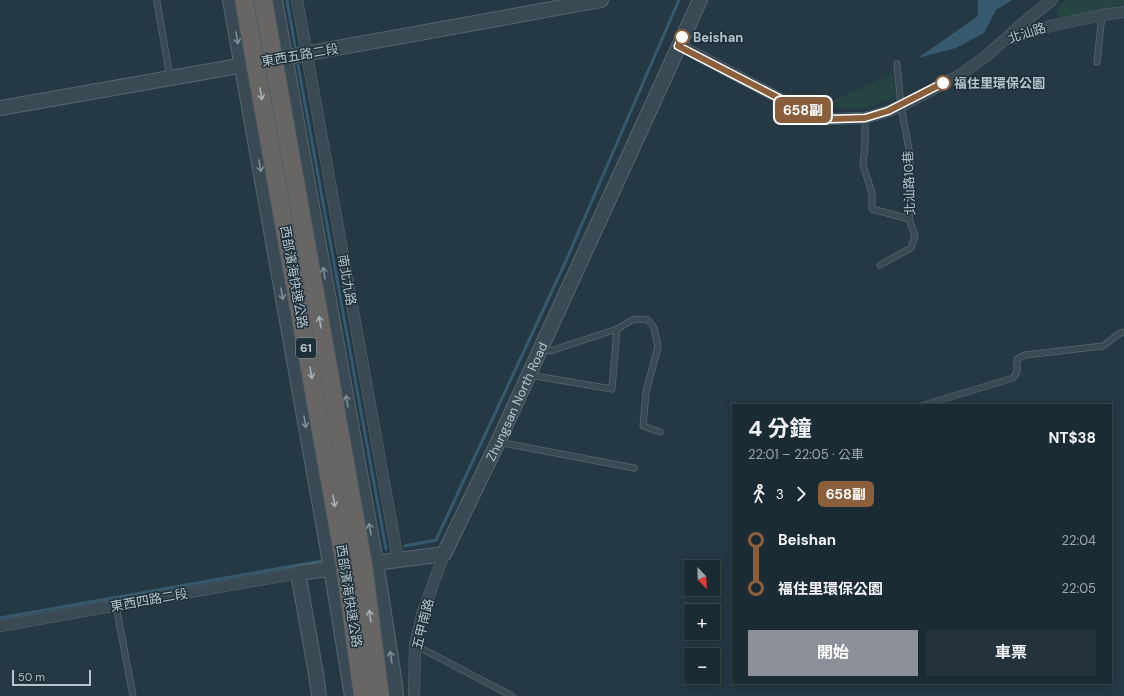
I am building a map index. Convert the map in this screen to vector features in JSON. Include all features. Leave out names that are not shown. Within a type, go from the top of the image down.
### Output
[{"type":"highway","name":"西部濱海快速公路","points":[[244,0],[345,565],[363,696]]},
{"type":"highway","name":"西部濱海快速公路","points":[[263,0],[363,564],[380,696]]},
{"type":"street","points":[[230,0],[331,568],[352,696]]},
{"type":"street","points":[[275,0],[376,562],[396,696]]},
{"type":"street","name":"南北九路","points":[[297,0],[398,560]]},
{"type":"street","name":"東西五路二段","points":[[0,108],[601,0]]},
{"type":"street","name":"Zhungsan North Road","points":[[444,554],[529,375],[700,0]]},
{"type":"street","points":[[1003,41],[1052,0]]},
{"type":"street","name":"北汕路","points":[[678,46],[796,107],[831,119],[865,118],[901,106],[960,75],[985,57],[1003,41],[1050,26],[1124,12]]},
{"type":"street","points":[[319,696],[298,573],[444,554]]},
{"type":"street","name":"五甲南路","points":[[414,696],[415,645],[422,615],[444,554]]},
{"type":"street","name":"東西四路二段","points":[[0,626],[298,573]]},
{"type":"lane","points":[[158,2],[170,78]]},
{"type":"lane","points":[[1097,62],[1102,15]]},
{"type":"lane","name":"北汕路10巷","points":[[880,265],[911,248],[915,236],[909,219],[911,187],[910,155],[901,106],[897,64]]},
{"type":"lane","points":[[865,118],[863,165],[872,193],[872,209],[909,219]]},
{"type":"lane","points":[[541,347],[550,351],[617,329],[634,319],[648,320],[654,328],[658,346],[646,392],[643,426],[660,432]]},
{"type":"lane","points":[[529,375],[612,389],[617,329]]},
{"type":"lane","points":[[927,404],[1013,378],[1017,372],[1017,359],[1025,355],[1103,346],[1120,333],[1124,332]]},
{"type":"lane","points":[[498,442],[634,468]]},
{"type":"lane","points":[[116,606],[133,696]]},
{"type":"lane","points":[[415,645],[512,696]]},
{"type":"green space","points":[[1069,0],[1124,0],[1124,5],[1065,18],[1056,12],[1060,4]]},
{"type":"green space","points":[[893,74],[897,95],[888,100],[861,108],[843,108],[823,105]]},
{"type":"water","points":[[978,0],[1012,0],[996,10],[984,33],[956,48],[918,58],[978,16]]},
{"type":"waterway","points":[[287,0],[295,46]]},
{"type":"waterway","points":[[405,546],[436,540],[565,263],[679,0]]},
{"type":"waterway","points":[[298,65],[386,549]]},
{"type":"waterway","points":[[0,618],[321,561]]},
{"type":"bus line","name":"658副","points":[[682,37],[678,46],[796,107],[831,119],[865,118],[888,111],[901,106],[943,83]]},
{"type":"place","name":"Beishan","points":[[682,37]]},
{"type":"place","name":"福住里環保公園","points":[[943,83]]}]
